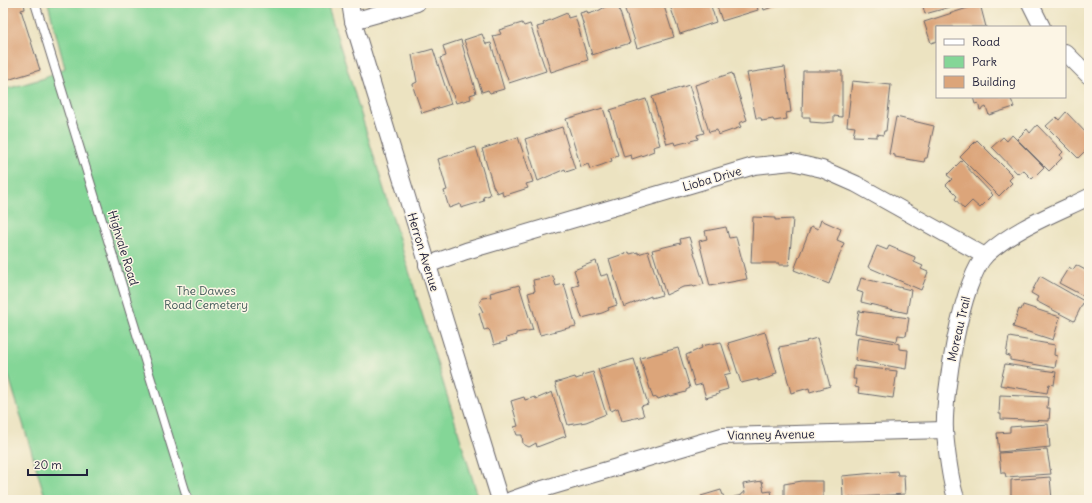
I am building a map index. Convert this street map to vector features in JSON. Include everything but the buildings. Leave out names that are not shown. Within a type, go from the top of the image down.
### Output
[{"type":"street","name":"Herron Avenue","points":[[350,3],[353,21],[500,500]]},
{"type":"street","points":[[353,21],[417,3]]},
{"type":"street","points":[[1030,3],[1042,26]]},
{"type":"street","points":[[1066,53],[1089,76]]},
{"type":"street","name":"Lioba Drive","points":[[427,265],[466,251],[754,166],[792,162],[822,169],[856,184],[985,256]]},
{"type":"street","name":"Moreau Trail","points":[[957,500],[945,430],[950,374],[961,310],[971,282],[985,256],[1018,231],[1089,197]]},
{"type":"street","name":"Vianney Avenue","points":[[511,500],[536,491],[722,436],[945,430]]},
{"type":"lane","name":"Highvale Road","points":[[35,3],[188,500]]},
{"type":"green space","name":"The Dawes Road Cemetery","points":[[48,3],[327,3],[479,500],[46,500],[3,357],[3,90],[45,78],[65,68]]}]
